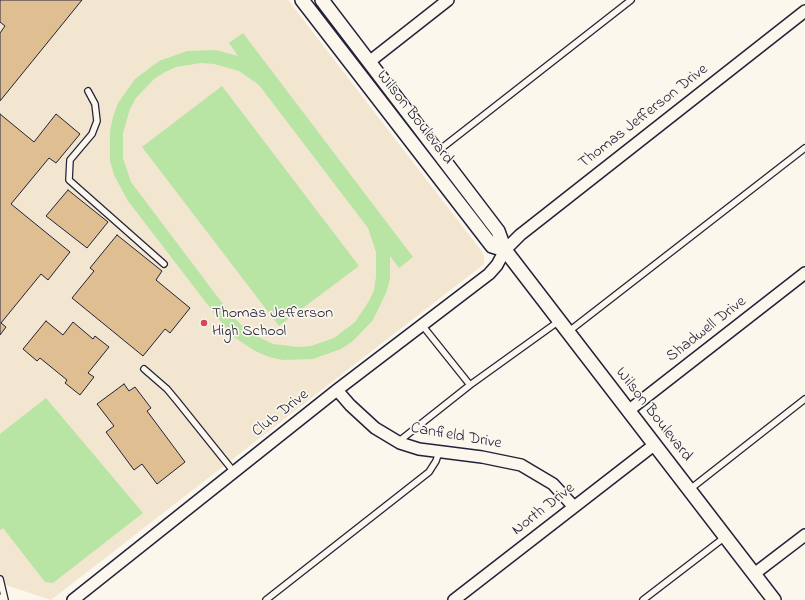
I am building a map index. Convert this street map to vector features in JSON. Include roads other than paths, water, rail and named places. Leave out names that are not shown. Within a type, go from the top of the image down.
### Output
[{"type":"street","name":"Wilson Boulevard","points":[[302,0],[492,246],[504,250]]},
{"type":"street","name":"Wilson Boulevard","points":[[322,0],[498,231],[504,250],[774,600]]},
{"type":"street","points":[[370,62],[448,0]]},
{"type":"street","name":"Thomas Jefferson Drive","points":[[504,250],[520,235],[805,11]]},
{"type":"street","name":"Club Drive","points":[[73,600],[337,390],[489,274],[497,265],[504,250]]},
{"type":"street","name":"Shadwell Drive","points":[[628,411],[805,273]]},
{"type":"street","name":"Canfield Drive","points":[[337,390],[350,405],[375,428],[398,442],[419,449],[482,457],[521,465],[553,484],[574,507]]},
{"type":"street","name":"North Drive","points":[[454,600],[654,445]]},
{"type":"street","points":[[754,574],[805,535]]},
{"type":"lane","points":[[438,151],[631,0]]},
{"type":"lane","points":[[88,90],[94,104],[97,122],[92,134],[70,160],[69,180],[164,264]]},
{"type":"lane","points":[[568,332],[805,148]]},
{"type":"lane","points":[[398,442],[470,386],[559,321]]},
{"type":"lane","points":[[422,325],[470,386]]},
{"type":"lane","points":[[144,369],[177,401],[234,472]]},
{"type":"lane","points":[[689,490],[805,399]]},
{"type":"lane","points":[[266,600],[429,472],[436,461],[439,452]]},
{"type":"lane","points":[[643,600],[725,536]]},
{"type":"lane","points":[[0,579],[5,600]]},
{"type":"place","name":"Thomas Jefferson High School","points":[[204,323]]}]
